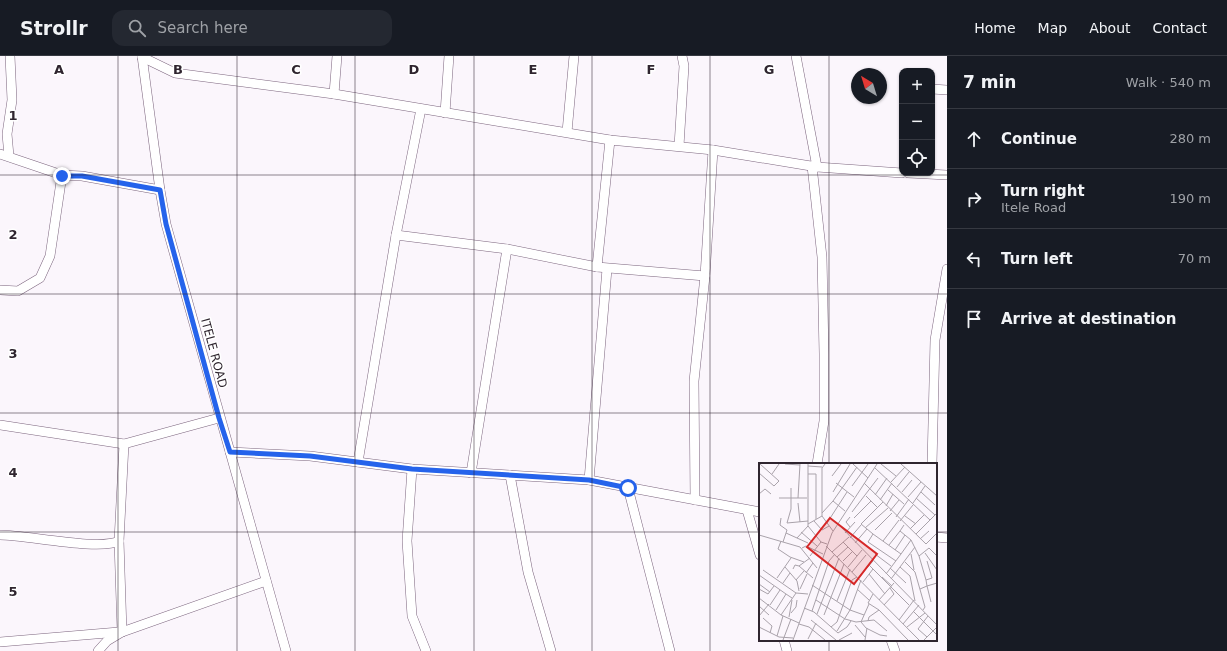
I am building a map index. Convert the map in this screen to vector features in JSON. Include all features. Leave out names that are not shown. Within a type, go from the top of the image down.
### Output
[{"type":"street","points":[[10,56],[12,100],[4,155],[62,176],[82,176],[160,190]]},
{"type":"street","points":[[334,94],[337,56]]},
{"type":"street","points":[[446,113],[449,56]]},
{"type":"street","points":[[567,132],[574,56]]},
{"type":"street","points":[[679,146],[684,66],[682,56]]},
{"type":"street","points":[[796,56],[814,167],[822,257],[824,421],[817,463]]},
{"type":"street","points":[[142,57],[175,73],[334,94],[610,140],[713,150],[814,167],[899,173]]},
{"type":"street","name":"ITELE ROAD","points":[[142,57],[166,224],[219,418],[286,651]]},
{"type":"street","points":[[935,89],[947,90]]},
{"type":"street","points":[[358,462],[396,235],[421,109]]},
{"type":"street","points":[[597,268],[610,140]]},
{"type":"street","points":[[695,500],[694,381],[705,276],[713,150]]},
{"type":"street","points":[[935,175],[947,176]]},
{"type":"street","points":[[0,290],[18,291],[40,278],[50,256],[62,176]]},
{"type":"street","points":[[396,235],[507,249],[597,268],[705,276]]},
{"type":"street","points":[[471,473],[507,249]]},
{"type":"street","points":[[589,480],[608,269]]},
{"type":"street","points":[[932,463],[935,340],[947,269]]},
{"type":"street","points":[[0,425],[124,444],[219,418]]},
{"type":"street","points":[[122,632],[119,541],[124,444]]},
{"type":"street","points":[[230,452],[310,456],[412,469],[589,480],[759,512]]},
{"type":"street","points":[[412,469],[407,541],[412,616],[426,651]]},
{"type":"street","points":[[510,475],[528,572],[551,651]]},
{"type":"street","points":[[628,488],[670,651]]},
{"type":"street","points":[[747,510],[759,551]]},
{"type":"street","points":[[0,535],[17,535],[82,543],[110,544],[119,541]]},
{"type":"street","points":[[937,537],[947,538]]},
{"type":"street","points":[[98,651],[107,640],[122,632],[266,581]]},
{"type":"street","points":[[0,642],[122,632]]},
{"type":"street","points":[[784,641],[787,651]]},
{"type":"street","points":[[891,641],[895,651]]},
{"type":"route","points":[[62,176],[82,176],[160,190],[166,224],[174,246],[219,418],[230,452],[310,456],[412,469],[589,480],[628,488]]}]
